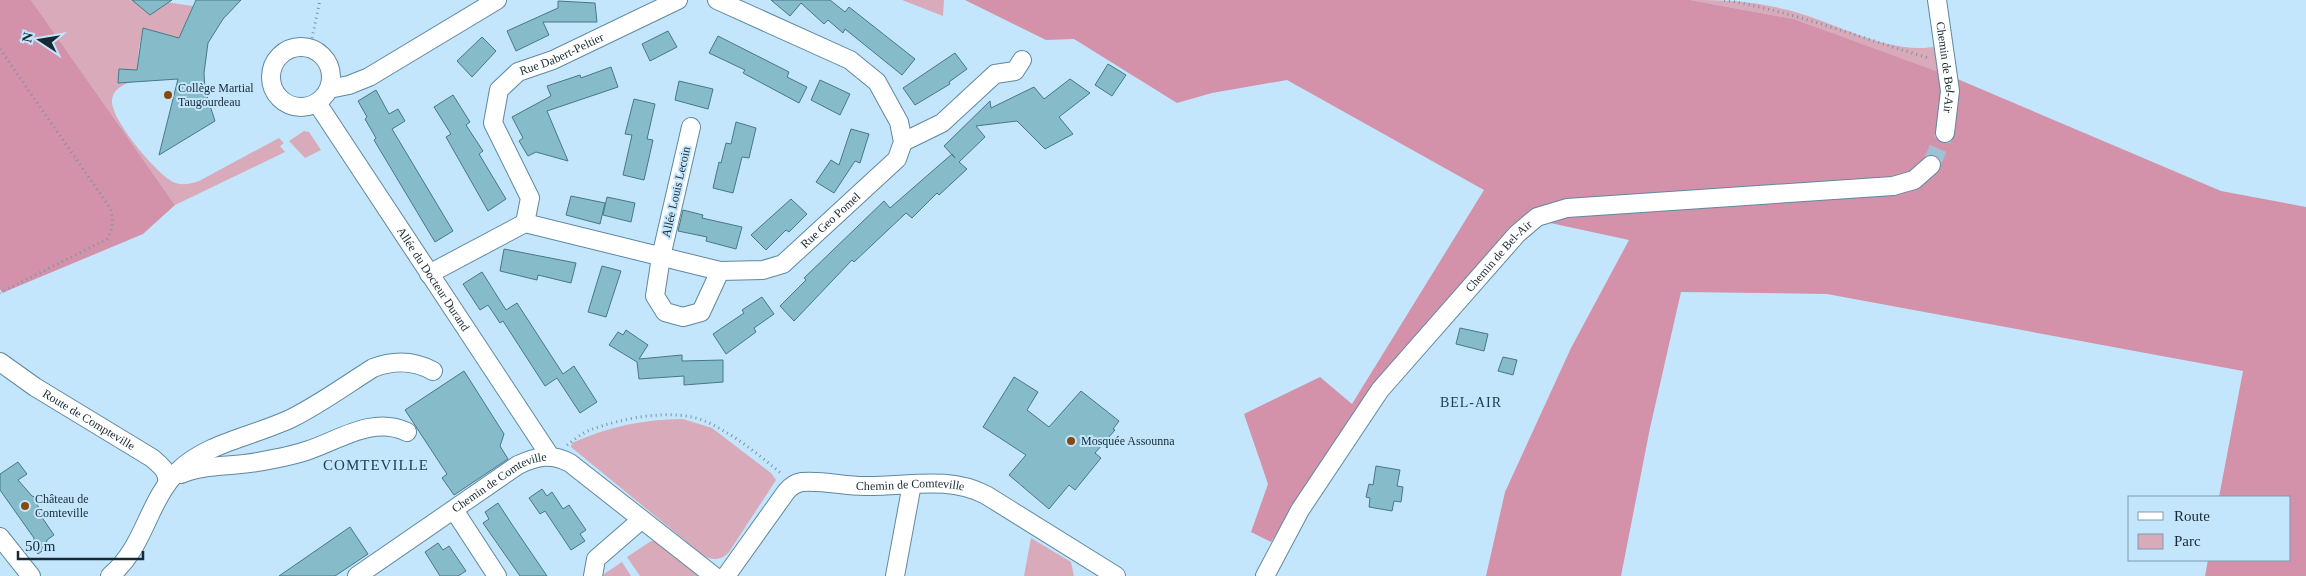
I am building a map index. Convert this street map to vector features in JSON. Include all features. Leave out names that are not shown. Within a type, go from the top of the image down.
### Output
[{"type":"street","points":[[329,89],[349,85],[369,77],[497,0]]},
{"type":"street","name":"Rue Dabert-Peltier","points":[[525,223],[530,198],[493,123],[498,90],[518,72],[553,60],[678,0]]},
{"type":"street","points":[[717,0],[850,60],[877,82],[899,122],[903,142],[942,123],[995,74],[1015,71],[1022,60]]},
{"type":"street","name":"Chemin de Bel-Air","points":[[1937,0],[1947,64],[1950,102],[1945,133]]},
{"type":"street","points":[[300,46],[310,48],[318,51],[329,64],[331,72],[329,89],[317,103],[297,107],[279,99],[271,81],[271,71],[281,54],[290,48],[300,46]]},
{"type":"street","name":"Allée du Docteur Durand","points":[[317,103],[550,456]]},
{"type":"street","name":"Allée Louis Lecoin","points":[[660,257],[691,127]]},
{"type":"street","name":"Rue Geo Pomel","points":[[525,223],[720,271],[763,270],[784,264],[897,159],[903,142]]},
{"type":"street","name":"Chemin de Bel-Air","points":[[1265,576],[1282,540],[1300,510],[1380,390],[1517,234],[1537,217],[1567,208],[1893,186],[1914,180],[1931,165]]},
{"type":"street","points":[[429,274],[525,223]]},
{"type":"street","points":[[660,257],[655,296],[665,312],[684,317],[702,312],[720,271]]},
{"type":"street","name":"Route de Compteville","points":[[0,362],[35,387],[152,458],[167,474],[167,484]]},
{"type":"street","points":[[115,575],[136,546],[167,484],[179,470],[206,452],[291,419],[373,368],[386,363],[414,363],[434,371]]},
{"type":"street","points":[[167,484],[176,476],[196,470],[254,463],[306,452],[375,426],[388,426],[407,432]]},
{"type":"street","name":"Chemin de Comteville","points":[[357,576],[518,465],[531,459],[550,456],[570,463],[714,576]]},
{"type":"street","name":"Chemin de Comteville","points":[[794,484],[806,482],[866,486],[952,484],[979,491],[1116,576]]},
{"type":"street","points":[[726,576],[786,492],[794,484]]},
{"type":"street","points":[[896,576],[912,484]]},
{"type":"street","points":[[454,510],[497,576]]},
{"type":"street","points":[[593,576],[596,559],[641,520]]},
{"type":"street","points":[[0,537],[32,576]]},
{"type":"path","points":[[310,48],[320,0]]},
{"type":"path","points":[[1724,0],[1780,10],[1895,50],[1947,64]]},
{"type":"path","points":[[0,49],[110,208],[113,217],[112,229],[107,239],[0,293]]},
{"type":"path","points":[[550,456],[588,431],[628,419],[673,415],[706,421],[748,446],[794,484]]},
{"type":"green space","points":[[31,0],[137,0],[153,11],[160,8],[165,2],[193,6],[179,38],[143,28],[137,70],[119,69],[118,83],[130,82],[116,91],[112,100],[113,109],[118,120],[135,145],[165,177],[173,182],[186,184],[199,181],[279,138],[284,143],[280,146],[285,152],[175,205]]},
{"type":"green space","points":[[902,0],[944,0],[943,16]]},
{"type":"green space","points":[[1690,0],[1727,1],[1763,5],[1805,15],[1862,36],[1901,47],[1920,48],[1938,46],[1943,74],[1794,19]]},
{"type":"green space","points":[[304,131],[309,132],[321,150],[305,158],[289,141]]},
{"type":"green space","points":[[683,419],[712,428],[771,473],[776,480],[729,552],[720,558],[711,559],[704,556],[571,447],[572,443],[612,428],[654,420]]},
{"type":"green space","points":[[1031,538],[1071,562],[1074,576],[1024,576]]},
{"type":"green space","points":[[651,541],[656,541],[698,576],[640,576],[627,557]]},
{"type":"green space","points":[[622,562],[631,576],[601,576]]},
{"type":"shaded area","points":[[0,0],[31,0],[175,205],[143,234],[2,293],[0,289]]},
{"type":"shaded area","points":[[965,0],[1690,0],[1794,19],[1955,78],[2221,191],[2306,207],[2306,576],[2205,576],[2208,561],[2291,561],[2291,496],[2219,496],[2243,371],[1827,294],[1681,292],[1650,428],[1621,576],[1486,576],[1505,492],[1571,348],[1629,240],[1527,218],[1364,407],[1271,542],[1251,532],[1268,484],[1244,414],[1320,377],[1352,404],[1484,190],[1287,80],[1212,93],[1177,103],[1074,39],[1046,40]]},
{"type":"building","points":[[132,0],[172,0],[150,15]]},
{"type":"building","points":[[196,0],[241,0],[223,19],[208,43],[204,73],[205,90],[215,121],[159,155],[178,79],[118,83],[119,69],[137,70],[143,28],[179,38]]},
{"type":"building","points":[[771,0],[830,0],[845,12],[849,7],[915,59],[902,75],[845,29],[843,33],[828,20],[824,24],[801,3],[790,16]]},
{"type":"building","points":[[558,1],[595,3],[597,22],[543,22],[549,35],[516,51],[507,31],[558,8]]},
{"type":"building","points":[[668,31],[677,47],[650,61],[642,44]]},
{"type":"building","points":[[718,36],[789,72],[787,77],[807,87],[799,103],[743,73],[745,70],[709,53]]},
{"type":"building","points":[[482,37],[496,51],[472,77],[457,61]]},
{"type":"building","points":[[955,53],[967,69],[949,82],[950,84],[915,105],[903,88]]},
{"type":"building","points":[[1108,64],[1126,75],[1112,96],[1095,85]]},
{"type":"building","points":[[611,67],[618,87],[547,111],[568,161],[536,152],[528,156],[519,141],[523,138],[512,117],[551,96],[547,86],[580,75],[581,78]]},
{"type":"building","points":[[1070,79],[1090,93],[1059,117],[1073,134],[1045,149],[1017,121],[976,126],[985,137],[959,162],[967,169],[939,195],[937,193],[912,218],[906,213],[854,262],[852,260],[794,321],[780,306],[806,280],[804,278],[884,201],[890,208],[952,154],[944,146],[990,101],[991,108],[1034,87],[1044,99]]},
{"type":"building","points":[[820,80],[850,94],[840,115],[811,100]]},
{"type":"building","points":[[679,81],[713,89],[708,109],[675,100]]},
{"type":"building","points":[[376,90],[389,114],[398,109],[405,121],[392,129],[453,231],[435,242],[374,140],[376,138],[365,119],[367,117],[358,101]]},
{"type":"building","points":[[453,95],[470,122],[466,125],[483,151],[479,154],[506,199],[488,211],[446,137],[451,134],[434,107]]},
{"type":"building","points":[[634,99],[655,104],[647,139],[653,140],[644,180],[623,175],[632,135],[625,134]]},
{"type":"building","points":[[736,122],[756,128],[749,158],[742,157],[733,193],[713,188],[719,162],[721,163],[726,143],[731,144]]},
{"type":"building","points":[[851,129],[869,134],[860,163],[855,161],[834,193],[816,182],[831,160],[839,165]]},
{"type":"building","points":[[571,196],[605,203],[600,224],[566,215]]},
{"type":"building","points":[[607,197],[635,203],[631,222],[603,215]]},
{"type":"building","points":[[791,199],[807,214],[789,232],[786,230],[766,250],[751,235]]},
{"type":"building","points":[[683,210],[703,215],[702,218],[742,227],[736,249],[706,241],[707,237],[678,231]]},
{"type":"building","points":[[504,249],[576,263],[571,283],[538,275],[537,280],[500,271]]},
{"type":"building","points":[[602,266],[621,271],[606,317],[588,312]]},
{"type":"building","points":[[482,272],[506,310],[517,303],[563,374],[574,366],[597,402],[580,413],[557,378],[545,386],[503,321],[500,323],[488,305],[480,310],[463,284]]},
{"type":"building","points":[[762,297],[774,314],[754,328],[756,332],[726,354],[713,334],[744,313],[742,310]]},
{"type":"building","points":[[1460,328],[1488,334],[1484,351],[1456,344]]},
{"type":"building","points":[[626,330],[648,345],[639,359],[682,355],[682,361],[723,360],[723,382],[684,385],[684,376],[639,379],[637,362],[609,345],[618,332],[623,335]]},
{"type":"building","points":[[1503,357],[1517,360],[1513,375],[1498,371]]},
{"type":"building","points":[[464,371],[504,434],[500,446],[508,459],[454,495],[442,478],[447,474],[405,410]]},
{"type":"building","name":"Mosquée Assounna","points":[[1014,377],[1038,392],[1027,410],[1049,427],[1081,391],[1119,421],[1113,429],[1115,430],[1095,453],[1101,458],[1075,490],[1069,485],[1049,509],[1009,475],[1026,455],[983,427]]},
{"type":"building","name":"Château de Comteville","points":[[18,462],[27,474],[18,480],[32,496],[38,498],[37,504],[39,508],[37,510],[54,535],[47,540],[45,549],[38,554],[33,546],[34,538],[0,490],[0,474]]},
{"type":"building","points":[[1376,466],[1400,470],[1397,486],[1403,487],[1401,502],[1394,501],[1392,511],[1369,507],[1370,498],[1366,497],[1369,484],[1373,485]]},
{"type":"building","points":[[542,489],[547,496],[552,492],[563,509],[569,505],[586,530],[580,534],[585,541],[571,550],[545,511],[540,514],[529,498]]},
{"type":"building","points":[[498,503],[547,576],[520,576],[483,523],[489,519],[485,512]]},
{"type":"building","points":[[350,527],[368,554],[335,576],[279,576]]},
{"type":"building","points":[[438,543],[443,550],[449,546],[466,571],[458,576],[440,576],[425,552]]},
{"type":"tunnel","points":[[1931,165],[1945,133]]},
{"type":"place","name":"Collège Martial Taugourdeau","points":[[168,95]]},
{"type":"place","name":"Mosquée Assounna","points":[[1071,441]]},
{"type":"place","name":"Château de Comteville","points":[[25,506]]},
{"type":"district","name":"BEL-AIR","points":[[1471,402]]},
{"type":"district","name":"COMTEVILLE","points":[[376,465]]}]
